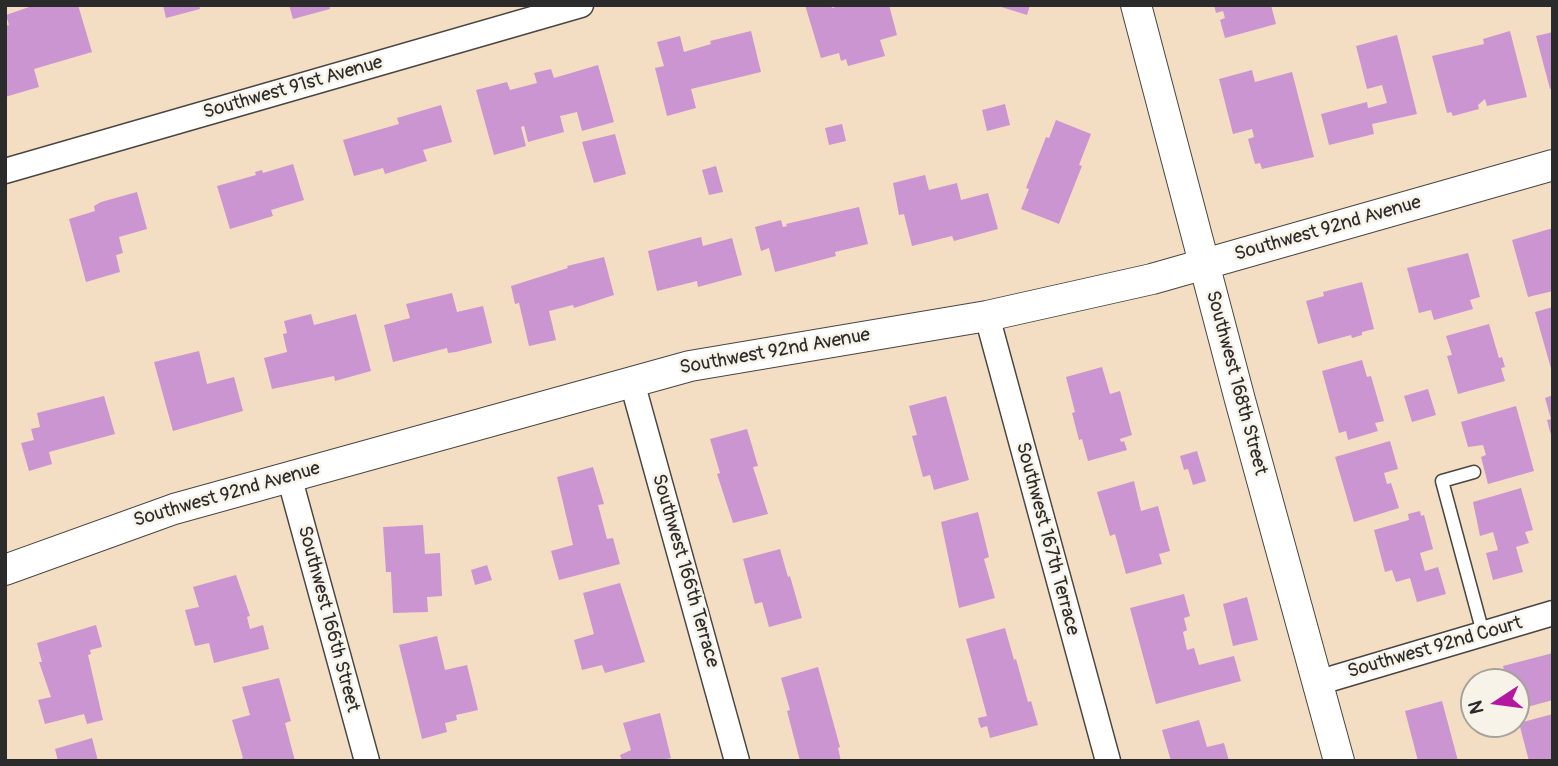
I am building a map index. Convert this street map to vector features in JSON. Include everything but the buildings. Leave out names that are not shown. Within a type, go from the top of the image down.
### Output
[{"type":"street","name":"Southwest 91st Avenue","points":[[5,171],[581,5]]},
{"type":"street","name":"Southwest 168th Street","points":[[1136,5],[1339,761]]},
{"type":"street","name":"Southwest 92nd Avenue","points":[[5,570],[146,517],[690,366],[987,316],[1153,279],[1553,165]]},
{"type":"street","name":"Southwest 167th Terrace","points":[[987,316],[1108,761]]},
{"type":"street","name":"Southwest 166th Terrace","points":[[632,382],[737,761]]},
{"type":"street","name":"Southwest 166th Street","points":[[289,477],[366,761]]},
{"type":"street","name":"Southwest 92nd Court","points":[[1317,683],[1553,613]]},
{"type":"lane","points":[[1474,472],[1442,481],[1483,634]]}]
